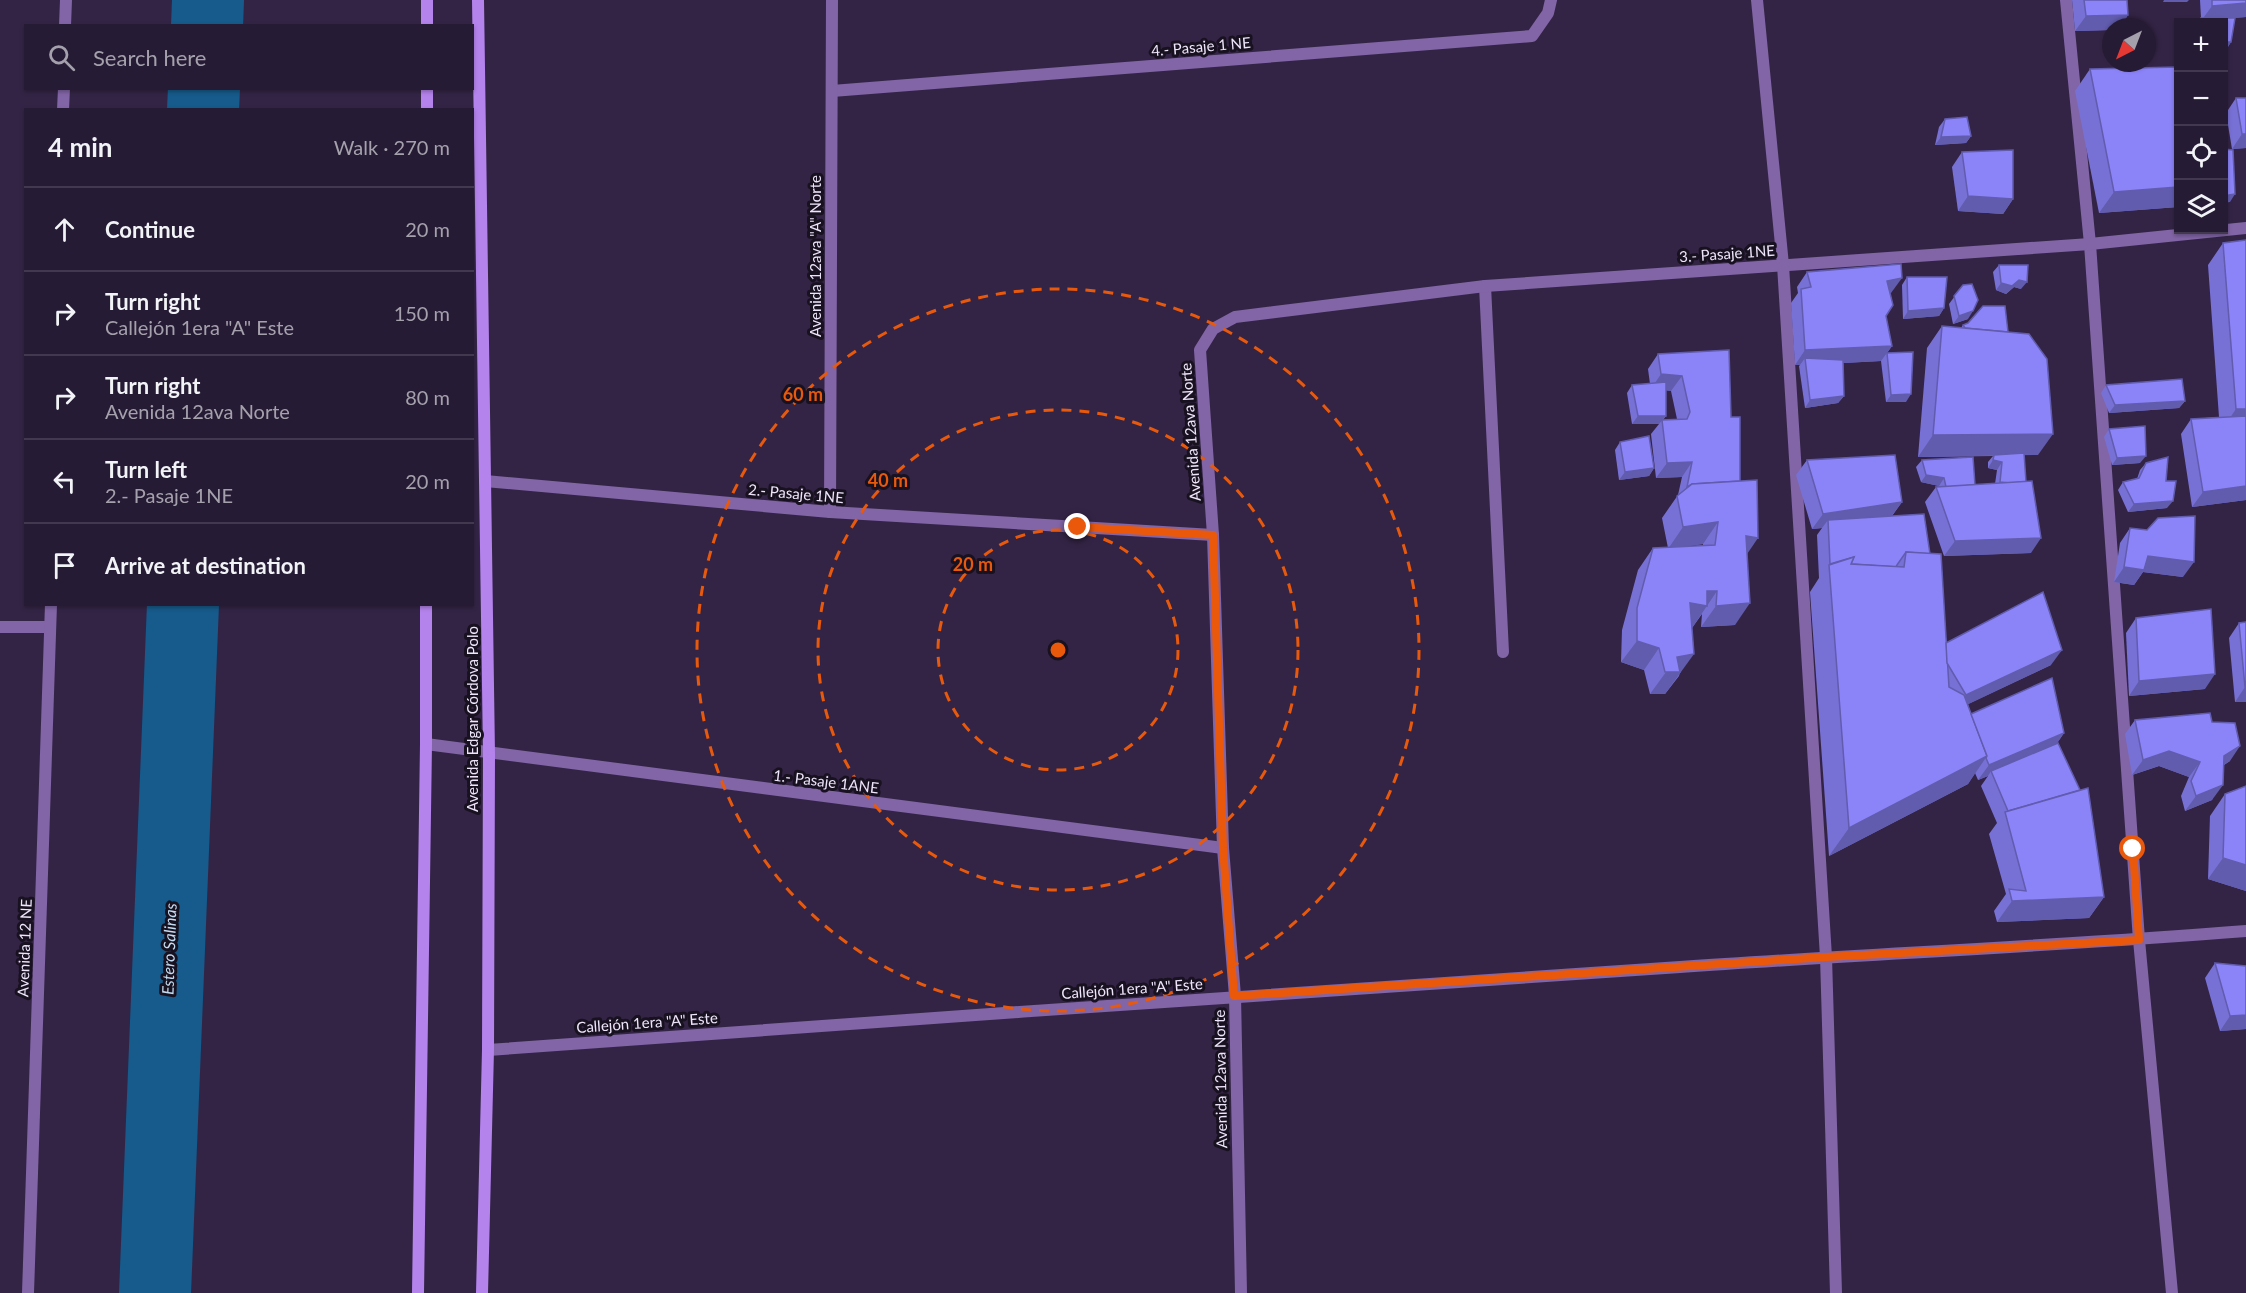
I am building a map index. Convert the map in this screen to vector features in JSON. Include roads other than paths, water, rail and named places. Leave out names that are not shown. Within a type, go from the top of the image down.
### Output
[{"type":"main road","points":[[427,0],[427,24]]},
{"type":"main road","name":"Avenida Edgar Córdova Polo","points":[[478,0],[489,754],[488,1050],[482,1293]]},
{"type":"main road","points":[[427,90],[427,108]]},
{"type":"main road","points":[[418,1293],[426,606]]},
{"type":"street","points":[[65,24],[66,0]]},
{"type":"street","name":"Avenida 12ava \"A\" Norte","points":[[830,512],[832,0]]},
{"type":"street","name":"4.- Pasaje 1 NE","points":[[832,91],[1532,36],[1548,13],[1551,0]]},
{"type":"street","points":[[1757,0],[1783,265],[1826,957],[1836,1293]]},
{"type":"street","points":[[2066,0],[2090,244],[2139,940],[2172,1293]]},
{"type":"street","points":[[63,108],[64,90]]},
{"type":"street","name":"3.- Pasaje 1NE","points":[[1213,329],[1235,318],[1485,286],[2090,244],[2246,228]]},
{"type":"street","points":[[1485,286],[1503,652]]},
{"type":"street","name":"Avenida 12ava Norte","points":[[1213,329],[1200,350],[1213,535],[1223,848],[1234,996],[1241,1293]]},
{"type":"street","name":"2.- Pasaje 1NE","points":[[485,481],[830,512],[1213,535]]},
{"type":"street","name":"Avenida 12 NE","points":[[28,1293],[51,606]]},
{"type":"street","points":[[0,627],[50,627]]},
{"type":"street","name":"1.- Pasaje 1ANE","points":[[426,744],[1223,848]]},
{"type":"street","name":"Callejón 1era \"A\" Este","points":[[488,1050],[1234,996],[1826,957],[2139,940],[2246,931]]},
{"type":"waterway","name":"Estero Salinas","points":[[207,24],[208,0]]},
{"type":"waterway","name":"Estero Salinas","points":[[203,108],[204,90]]},
{"type":"waterway","name":"Estero Salinas","points":[[155,1293],[183,606]]}]
